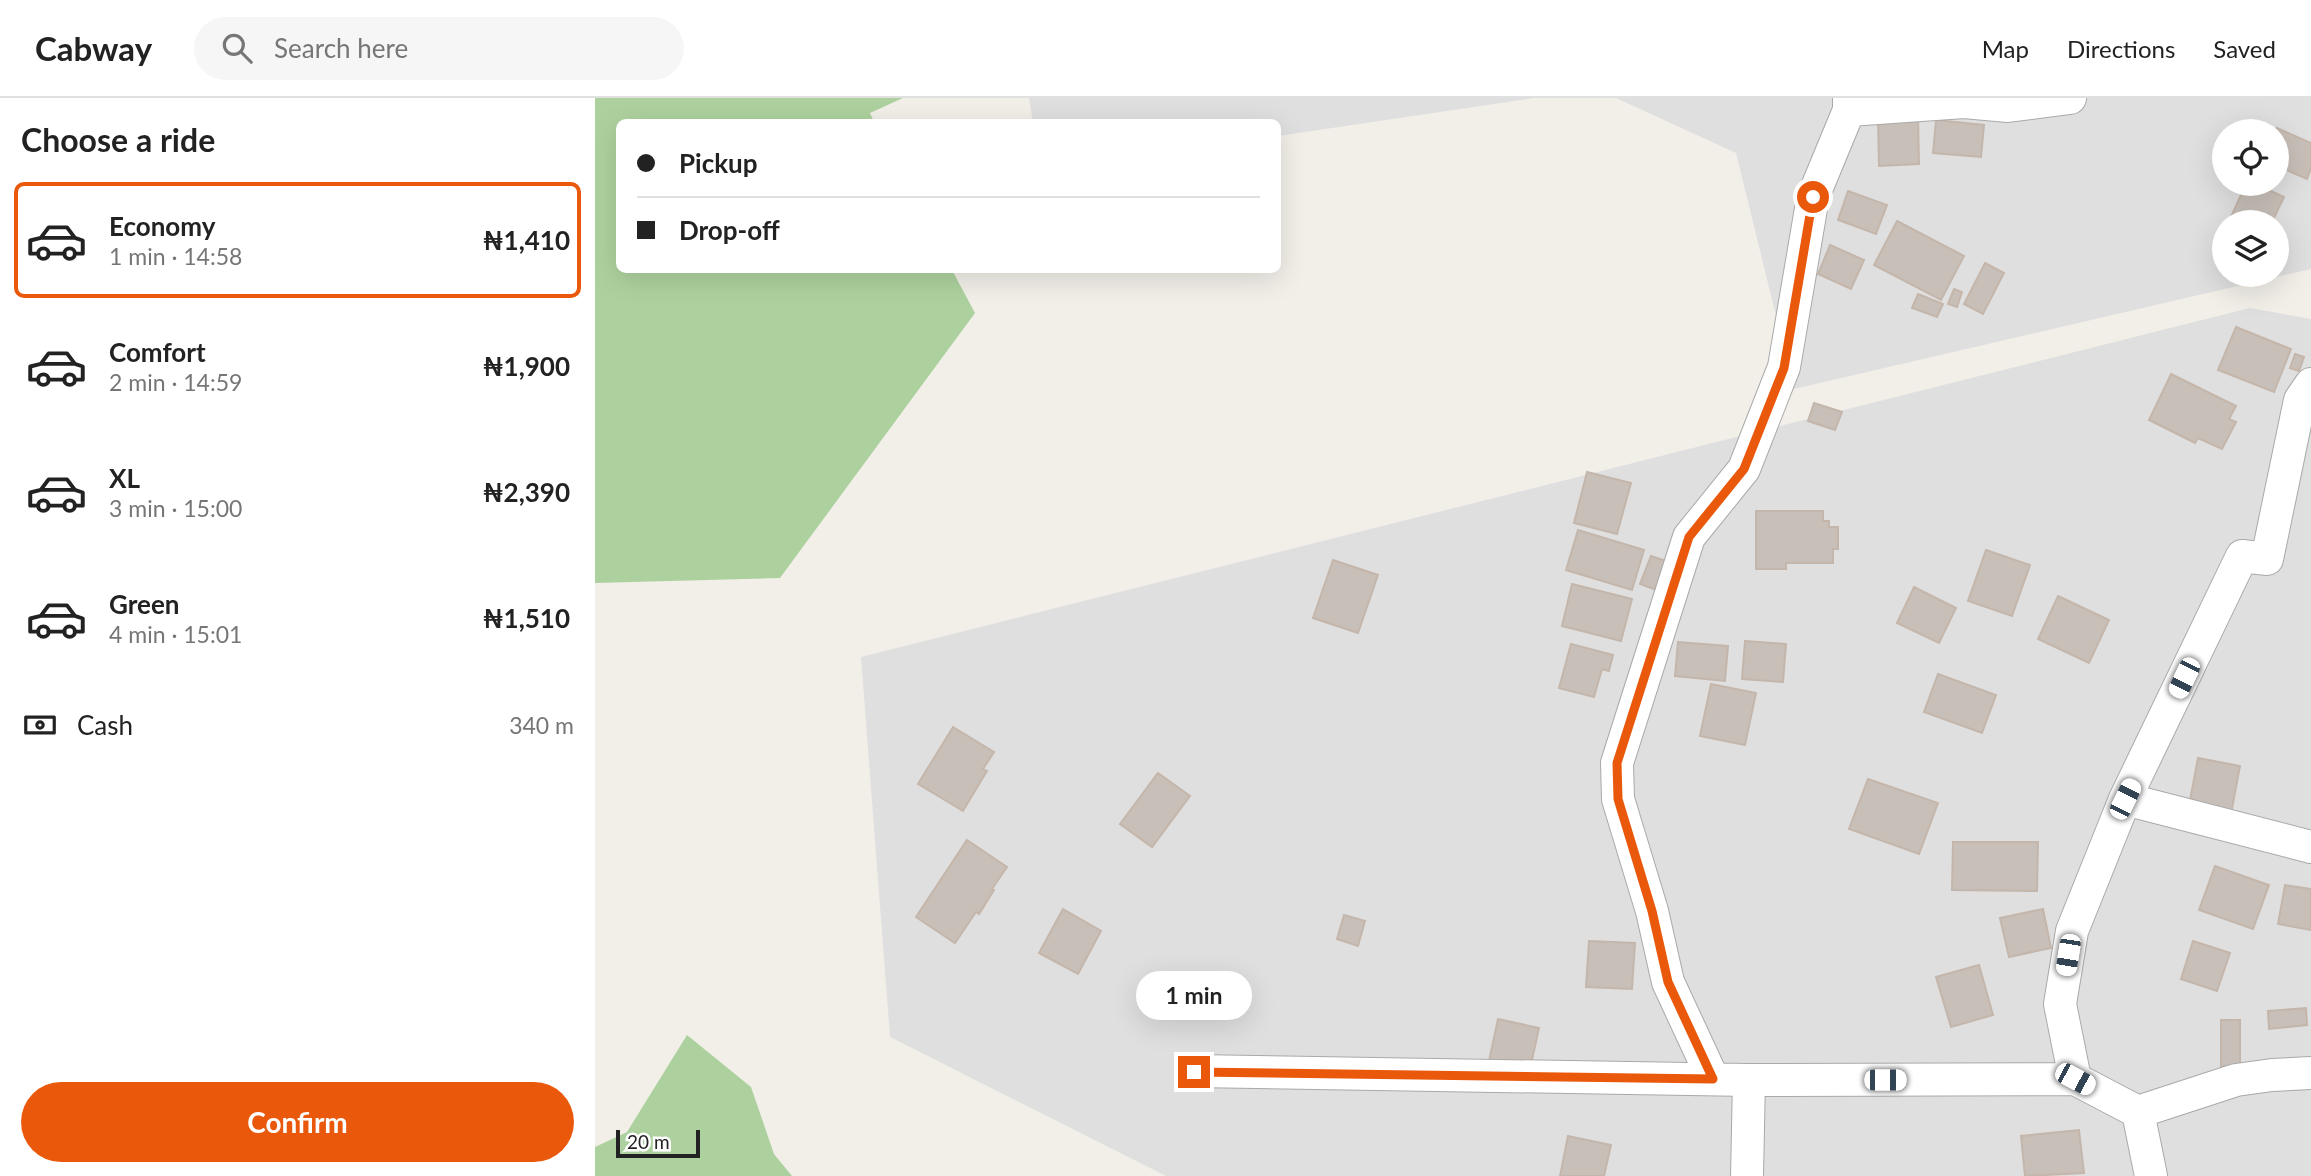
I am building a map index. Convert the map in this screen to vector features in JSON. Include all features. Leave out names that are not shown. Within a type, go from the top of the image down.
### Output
[{"type":"street","points":[[1713,1079],[1668,982],[1652,911],[1618,799],[1617,763],[1689,537],[1744,469],[1784,368],[1813,197],[1849,104],[1964,102],[2008,106],[2070,98]]},
{"type":"street","points":[[2075,1079],[2060,1004],[2072,930],[2125,799],[2242,556],[2267,559],[2300,400],[2311,384]]},
{"type":"street","points":[[2125,799],[2311,847]]},
{"type":"street","points":[[1194,1072],[1749,1080],[2075,1079],[2138,1112],[2236,1080],[2311,1073]]},
{"type":"street","points":[[1747,1176],[1749,1080]]},
{"type":"street","points":[[2138,1112],[2151,1176]]},
{"type":"shaded area","points":[[1029,98],[1534,98],[1281,136],[1281,119],[1032,119]]},
{"type":"shaded area","points":[[1616,98],[2311,98],[2311,269],[2289,274],[2289,210],[2212,210],[2212,287],[2233,287],[1794,389],[1736,153]]},
{"type":"shaded area","points":[[2250,308],[2311,319],[2311,1176],[1166,1176],[890,1037],[861,657]]},
{"type":"green space","points":[[595,98],[903,98],[870,113],[873,119],[616,119],[616,273],[954,273],[975,313],[780,578],[595,583]]},
{"type":"green space","points":[[687,1035],[751,1087],[774,1154],[792,1176],[595,1176],[595,1147],[627,1132]]},
{"type":"building","points":[[1918,117],[1919,164],[1879,166],[1878,118]]},
{"type":"building","points":[[1936,120],[1984,125],[1981,157],[1933,153]]},
{"type":"building","points":[[2289,133],[2311,143],[2311,168],[2307,179],[2289,171]]},
{"type":"building","points":[[1848,191],[1887,205],[1876,234],[1838,220]]},
{"type":"building","points":[[2240,196],[2284,197],[2278,210],[2234,210]]},
{"type":"building","points":[[1897,221],[1964,256],[1941,300],[1874,265]]},
{"type":"building","points":[[1830,245],[1864,260],[1851,289],[1818,274]]},
{"type":"building","points":[[1985,263],[2004,273],[1983,314],[1964,304]]},
{"type":"building","points":[[1954,289],[1962,292],[1957,307],[1948,304]]},
{"type":"building","points":[[1918,294],[1943,304],[1937,317],[1912,308]]},
{"type":"building","points":[[2236,327],[2291,349],[2274,392],[2218,370]]},
{"type":"building","points":[[2295,354],[2304,357],[2299,371],[2290,368]]},
{"type":"building","points":[[2171,374],[2236,406],[2229,419],[2236,422],[2222,449],[2198,438],[2195,443],[2149,420]]},
{"type":"building","points":[[1814,403],[1842,412],[1835,430],[1808,421]]},
{"type":"building","points":[[1587,472],[1631,483],[1617,534],[1574,523]]},
{"type":"building","points":[[1756,511],[1823,511],[1823,521],[1829,521],[1829,527],[1838,527],[1838,549],[1833,549],[1833,563],[1786,563],[1786,569],[1756,569]]},
{"type":"building","points":[[1578,530],[1644,550],[1632,590],[1566,570]]},
{"type":"building","points":[[1986,550],[2030,565],[2012,616],[1968,601]]},
{"type":"building","points":[[1651,556],[1669,562],[1659,591],[1640,584]]},
{"type":"building","points":[[1333,560],[1378,575],[1358,633],[1313,618]]},
{"type":"building","points":[[1572,584],[1632,599],[1621,641],[1562,626]]},
{"type":"building","points":[[1914,587],[1956,608],[1939,643],[1897,623]]},
{"type":"building","points":[[2058,596],[2109,620],[2089,663],[2038,639]]},
{"type":"building","points":[[1745,641],[1786,644],[1783,682],[1742,679]]},
{"type":"building","points":[[1678,642],[1728,646],[1725,681],[1675,676]]},
{"type":"building","points":[[1571,644],[1613,655],[1609,671],[1602,669],[1594,697],[1559,688]]},
{"type":"building","points":[[1938,674],[1996,695],[1982,733],[1924,712]]},
{"type":"building","points":[[1711,684],[1756,693],[1745,745],[1700,736]]},
{"type":"building","points":[[953,727],[994,752],[983,769],[987,771],[963,811],[918,784]]},
{"type":"building","points":[[2198,758],[2240,766],[2230,819],[2188,811]]},
{"type":"building","points":[[1158,773],[1190,796],[1152,847],[1120,824]]},
{"type":"building","points":[[1868,779],[1938,803],[1919,854],[1849,829]]},
{"type":"building","points":[[967,840],[1007,867],[979,914],[976,912],[955,943],[916,917]]},
{"type":"building","points":[[1953,842],[2038,842],[2037,891],[1952,890]]},
{"type":"building","points":[[2215,866],[2269,885],[2253,929],[2199,910]]},
{"type":"building","points":[[2285,885],[2311,889],[2311,930],[2278,924]]},
{"type":"building","points":[[1063,909],[1101,931],[1078,974],[1039,953]]},
{"type":"building","points":[[2043,909],[2051,948],[2009,957],[2000,918]]},
{"type":"building","points":[[1344,915],[1365,921],[1358,946],[1337,939]]},
{"type":"building","points":[[1589,941],[1635,943],[1632,989],[1586,987]]},
{"type":"building","points":[[2193,941],[2230,953],[2217,991],[2181,979]]},
{"type":"building","points":[[1979,965],[1993,1015],[1951,1027],[1936,977]]},
{"type":"building","points":[[2306,1008],[2307,1025],[2269,1029],[2268,1011]]},
{"type":"building","points":[[1498,1019],[1539,1028],[1530,1069],[1489,1061]]},
{"type":"building","points":[[2221,1020],[2240,1020],[2240,1066],[2221,1066]]},
{"type":"building","points":[[2079,1130],[2084,1173],[2025,1176],[2021,1136]]},
{"type":"building","points":[[1568,1136],[1611,1145],[1604,1176],[1560,1176]]},
{"type":"route","points":[[1194,1072],[1713,1079],[1668,982],[1652,911],[1618,799],[1617,763],[1689,537],[1744,469],[1784,368],[1813,197]]}]
